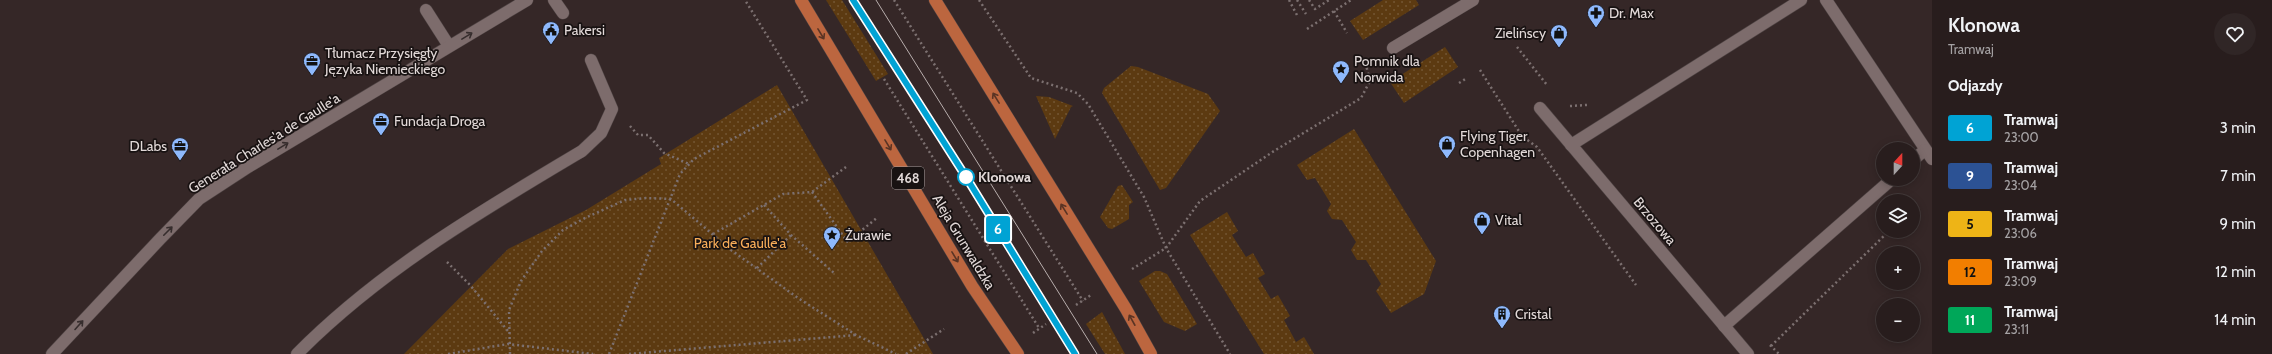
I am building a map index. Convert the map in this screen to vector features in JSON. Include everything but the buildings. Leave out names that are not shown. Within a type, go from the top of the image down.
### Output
[{"type":"main road","name":"Aleja Grunwaldzka","points":[[801,0],[972,286],[1018,354]]},
{"type":"main road","points":[[935,0],[1126,309],[1151,354]]},
{"type":"street","name":"Generała Charles'a de Gaulle'a","points":[[52,354],[199,199],[248,167],[527,0]]},
{"type":"street","points":[[554,0],[563,13]]},
{"type":"street","points":[[1393,48],[1473,0]]},
{"type":"street","points":[[1572,145],[1801,0]]},
{"type":"street","points":[[1826,0],[1929,154]]},
{"type":"street","points":[[426,10],[449,46]]},
{"type":"street","points":[[297,354],[342,310],[428,244],[582,151],[602,133],[612,109],[591,60]]},
{"type":"street","name":"Brzozowa","points":[[1540,108],[1748,354]]},
{"type":"street","points":[[1724,326],[1884,186]]},
{"type":"path","points":[[609,354],[680,174],[694,159],[807,100],[745,0]]},
{"type":"path","points":[[894,0],[1083,301]]},
{"type":"path","points":[[979,0],[1031,78],[1077,94],[1088,104],[1144,197],[1166,248],[1230,354]]},
{"type":"path","points":[[1289,0],[1298,17]]},
{"type":"path","points":[[1297,0],[1306,14]]},
{"type":"path","points":[[1309,0],[1315,9],[1329,0]]},
{"type":"path","points":[[1306,29],[1351,0]]},
{"type":"path","points":[[1334,11],[1347,33]]},
{"type":"path","points":[[1132,269],[1166,248],[1200,201],[1274,151],[1361,98],[1370,81],[1366,65],[1375,59]]},
{"type":"path","points":[[1480,70],[1522,136],[1537,147],[1636,286]]},
{"type":"path","points":[[1459,83],[1467,78]]},
{"type":"path","points":[[884,79],[1039,328]]},
{"type":"path","points":[[612,109],[638,135],[648,135],[664,153],[689,164]]},
{"type":"path","points":[[713,234],[783,194],[812,192],[846,167]]},
{"type":"path","points":[[812,192],[849,244]]},
{"type":"path","points":[[510,354],[508,344],[510,310],[521,281],[542,251],[563,230],[624,200],[671,199],[731,250],[757,268],[856,336],[896,354]]},
{"type":"path","points":[[764,205],[791,235],[834,273]]},
{"type":"path","points":[[851,239],[878,217]]},
{"type":"path","points":[[757,268],[791,235]]},
{"type":"path","points":[[1766,350],[1882,238]]},
{"type":"path","points":[[428,244],[470,285],[509,332]]},
{"type":"path","points":[[1076,305],[1092,295]]},
{"type":"path","points":[[1029,336],[1046,324]]},
{"type":"path","points":[[906,354],[944,329]]},
{"type":"path","points":[[629,354],[856,336]]},
{"type":"path","points":[[448,354],[508,344],[593,354]]},
{"type":"green space","points":[[826,0],[842,0],[888,74],[876,81]]},
{"type":"green space","points":[[1383,0],[1416,0],[1419,5],[1363,40],[1350,21]]},
{"type":"green space","points":[[1445,47],[1458,67],[1404,103],[1390,82]]},
{"type":"green space","points":[[1131,66],[1138,67],[1208,94],[1220,111],[1166,188],[1160,190],[1102,93],[1104,88]]},
{"type":"green space","name":"Park de Gaulle'a","points":[[777,85],[933,354],[404,354],[508,249],[586,210],[661,164],[659,158]]},
{"type":"green space","points":[[1036,96],[1049,97],[1073,106],[1071,107],[1055,139]]},
{"type":"green space","points":[[1354,129],[1436,261],[1424,294],[1391,313],[1376,291],[1381,284],[1366,260],[1357,260],[1351,250],[1356,242],[1342,220],[1332,219],[1327,211],[1331,204],[1315,178],[1307,180],[1297,165]]},
{"type":"green space","points":[[1122,185],[1133,202],[1129,205],[1129,219],[1112,229],[1108,228],[1100,217],[1118,186]]},
{"type":"green space","points":[[1227,212],[1238,231],[1232,235],[1246,257],[1253,253],[1265,274],[1258,278],[1271,299],[1278,295],[1290,316],[1284,320],[1296,342],[1304,337],[1314,354],[1264,354],[1190,235]]},
{"type":"green space","points":[[1155,271],[1160,271],[1167,274],[1197,324],[1185,331],[1164,322],[1139,281]]},
{"type":"green space","points":[[1102,312],[1125,354],[1105,354],[1086,324]]},
{"type":"tram line","points":[[853,0],[966,177],[1075,354]]},
{"type":"tram line","name":"6","points":[[853,0],[966,177],[1075,354]]},
{"type":"tram line","points":[[876,0],[1097,354]]},
{"type":"place","name":"Dr. Max","points":[[1596,28]]},
{"type":"place","name":"Pakersi","points":[[551,45]]},
{"type":"place","name":"Zielińscy","points":[[1559,48]]},
{"type":"place","name":"Tłumacz Przysięgły Języka Niemieckiego","points":[[312,76]]},
{"type":"place","name":"Pomnik dla Norwida","points":[[1341,84]]},
{"type":"place","name":"Fundacja Droga","points":[[381,136]]},
{"type":"place","name":"Flying Tiger Copenhagen","points":[[1447,159]]},
{"type":"place","name":"DLabs","points":[[180,161]]},
{"type":"place","name":"Klonowa","points":[[966,177]]},
{"type":"place","name":"Vital","points":[[1482,235]]},
{"type":"place","name":"Żurawie","points":[[832,250]]},
{"type":"place","name":"Cristal","points":[[1502,329]]}]
